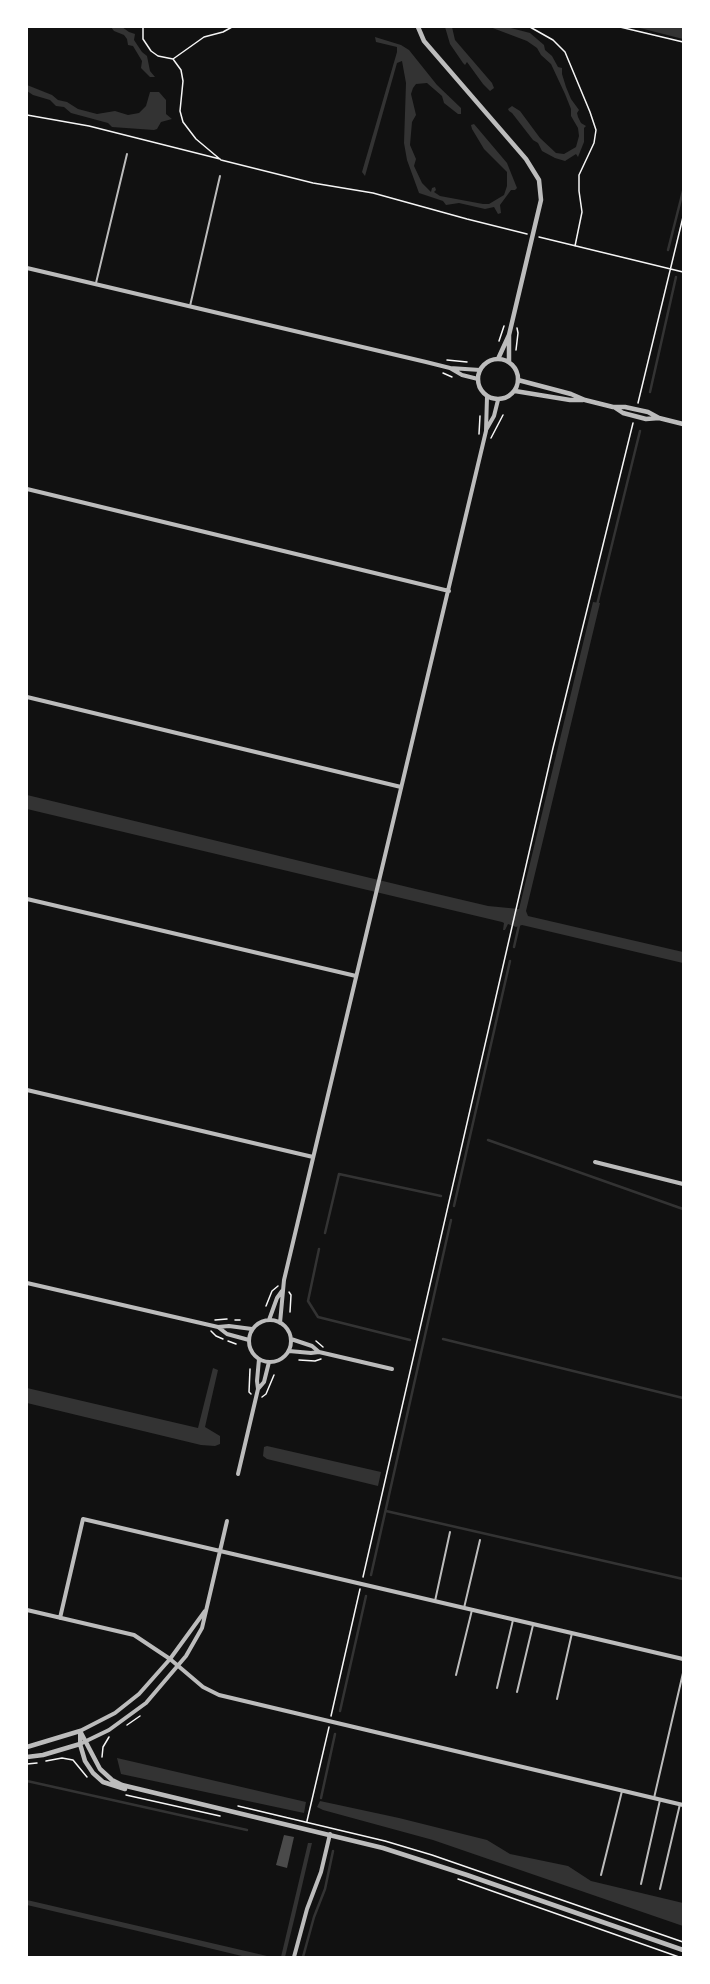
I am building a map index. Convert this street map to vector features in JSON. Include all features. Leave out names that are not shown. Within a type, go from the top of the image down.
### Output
[{"type":"street","points":[[418,27],[424,41],[526,159],[537,175],[542,193],[509,335],[498,359]]},
{"type":"street","points":[[27,268],[450,368],[480,370]]},
{"type":"street","points":[[509,335],[509,362]]},
{"type":"street","points":[[498,359],[509,362],[517,372],[518,380],[515,391],[506,399],[498,400],[487,397],[479,388],[478,379],[480,370],[487,362],[498,359]]},
{"type":"street","points":[[450,368],[462,375],[478,379]]},
{"type":"street","points":[[518,380],[613,407],[636,409],[648,412],[659,418]]},
{"type":"street","points":[[515,391],[570,400],[585,400]]},
{"type":"street","points":[[280,1323],[282,1290],[486,431],[487,397]]},
{"type":"street","points":[[486,431],[494,416],[498,400]]},
{"type":"street","points":[[613,407],[623,413],[635,416],[659,418],[683,424]]},
{"type":"street","points":[[27,489],[449,591]]},
{"type":"street","points":[[27,698],[401,787]]},
{"type":"street","points":[[27,899],[356,976]]},
{"type":"street","points":[[27,1090],[313,1157]]},
{"type":"street","points":[[595,1162],[683,1184]]},
{"type":"street","points":[[27,1283],[218,1327],[229,1326],[252,1329]]},
{"type":"street","points":[[269,1320],[276,1298],[282,1290]]},
{"type":"street","points":[[269,1320],[280,1323],[288,1330],[291,1340],[289,1351],[283,1358],[269,1362],[259,1360],[250,1349],[249,1340],[252,1329],[263,1321],[269,1320]]},
{"type":"street","points":[[218,1327],[228,1334],[249,1340]]},
{"type":"street","points":[[291,1340],[312,1346],[319,1352]]},
{"type":"street","points":[[289,1351],[311,1353],[319,1352],[392,1369]]},
{"type":"street","points":[[238,1474],[258,1389],[257,1381],[259,1360]]},
{"type":"street","points":[[258,1389],[264,1382],[269,1362]]},
{"type":"street","points":[[60,1618],[83,1519],[188,1542],[220,1551],[683,1659]]},
{"type":"street","points":[[27,1757],[43,1755],[80,1744],[114,1727],[140,1708],[179,1666],[202,1628],[227,1521]]},
{"type":"street","points":[[27,1610],[134,1635],[146,1641],[179,1666],[203,1687],[219,1696],[682,1805]]},
{"type":"street","points":[[27,1746],[80,1731],[129,1703],[170,1659],[205,1611]]},
{"type":"street","points":[[80,1731],[104,1773],[112,1780],[132,1789]]},
{"type":"street","points":[[80,1731],[80,1744],[88,1767],[103,1782],[117,1787],[132,1789],[330,1834],[383,1848],[467,1875],[683,1950]]},
{"type":"street","points":[[294,1957],[307,1909],[321,1872],[330,1834]]},
{"type":"lane","points":[[96,284],[127,154]]},
{"type":"lane","points":[[190,307],[220,176]]},
{"type":"lane","points":[[435,1600],[450,1532]]},
{"type":"lane","points":[[464,1608],[480,1540]]},
{"type":"lane","points":[[456,1675],[472,1609]]},
{"type":"lane","points":[[497,1688],[513,1619]]},
{"type":"lane","points":[[517,1692],[533,1624]]},
{"type":"lane","points":[[557,1699],[572,1633]]},
{"type":"lane","points":[[654,1798],[683,1673]]},
{"type":"lane","points":[[601,1875],[622,1791]]},
{"type":"lane","points":[[641,1884],[660,1800]]},
{"type":"lane","points":[[660,1889],[682,1805]]},
{"type":"path","points":[[143,27],[144,39],[151,51],[158,56],[173,59],[181,70],[183,75],[180,111],[183,122],[196,139],[221,160]]},
{"type":"path","points":[[173,59],[204,37],[223,32],[232,27]]},
{"type":"path","points":[[530,27],[554,40],[565,52],[596,130],[594,143],[579,175],[579,191],[582,212],[575,246]]},
{"type":"path","points":[[620,27],[683,42]]},
{"type":"path","points":[[27,115],[89,126],[313,183],[373,192],[467,220],[683,272]]},
{"type":"path","points":[[636,409],[683,217]]},
{"type":"path","points":[[488,442],[502,415]]},
{"type":"path","points":[[307,1821],[552,748],[635,416]]},
{"type":"path","points":[[250,1369],[249,1392],[255,1402],[266,1394],[274,1375]]},
{"type":"path","points":[[102,1755],[102,1760]]},
{"type":"path","points":[[55,1759],[70,1759],[78,1764]]},
{"type":"path","points":[[232,1804],[331,1827]]},
{"type":"path","points":[[456,1879],[678,1957]]},
{"type":"shaded area","points":[[111,27],[122,27],[135,34],[134,40],[142,52],[147,56],[150,71],[155,77],[150,77],[141,68],[142,61],[133,46],[128,45],[127,39],[124,35],[114,31]]},
{"type":"shaded area","points":[[445,27],[452,27],[455,40],[492,83],[494,88],[490,91],[467,62],[465,65],[463,63],[450,44]]},
{"type":"shaded area","points":[[490,27],[507,27],[530,33],[544,45],[545,50],[552,56],[558,67],[562,68],[562,74],[566,87],[571,99],[579,110],[577,113],[578,117],[581,123],[586,126],[584,128],[584,142],[578,157],[576,154],[565,161],[555,158],[542,151],[538,143],[533,140],[509,111],[508,109],[512,106],[520,111],[540,138],[556,153],[564,154],[576,147],[579,136],[578,128],[571,116],[571,109],[551,64],[541,55],[537,48],[527,41]]},
{"type":"shaded area","points":[[636,27],[683,27],[683,39]]},
{"type":"shaded area","points":[[375,37],[401,45],[409,50],[437,85],[461,108],[461,114],[458,114],[444,103],[442,96],[427,83],[416,84],[413,88],[411,94],[416,115],[412,122],[410,145],[416,159],[414,166],[422,183],[431,192],[432,188],[435,187],[436,190],[434,192],[440,196],[483,204],[489,204],[504,195],[507,186],[507,172],[484,149],[472,129],[471,125],[474,124],[507,163],[517,188],[515,190],[511,190],[500,205],[501,213],[498,214],[494,207],[485,209],[459,203],[446,205],[443,201],[419,193],[407,160],[404,143],[406,83],[402,61],[397,63],[365,176],[362,172],[397,52],[397,47],[376,42]]},
{"type":"shaded area","points":[[27,85],[52,95],[58,100],[67,102],[78,109],[97,114],[115,111],[128,115],[139,113],[146,106],[150,92],[159,92],[166,100],[166,114],[172,119],[161,122],[157,129],[154,130],[112,127],[108,123],[71,113],[64,107],[56,106],[50,100],[33,95],[27,91]]},
{"type":"shaded area","points":[[593,602],[600,603],[526,911],[528,916],[683,952],[683,963],[522,925],[516,927],[508,924],[505,930],[503,930],[504,923],[502,922],[27,809],[27,795],[488,906],[519,909]]},
{"type":"shaded area","points":[[213,1368],[218,1370],[205,1427],[220,1436],[220,1444],[215,1446],[201,1445],[27,1403],[27,1388],[198,1428]]},
{"type":"shaded area","points":[[267,1446],[381,1472],[378,1486],[267,1459],[263,1456],[264,1447]]},
{"type":"shaded area","points":[[117,1758],[306,1802],[304,1813],[121,1774]]},
{"type":"shaded area","points":[[320,1801],[399,1818],[487,1840],[510,1854],[568,1866],[591,1881],[683,1903],[683,1926],[433,1840],[323,1810],[317,1807]]},
{"type":"shaded area","points":[[308,1843],[312,1843],[295,1916],[285,1957],[281,1957]]},
{"type":"shaded area","points":[[27,1900],[267,1956],[246,1957],[27,1905]]},
{"type":"building","points":[[284,1835],[294,1837],[287,1868],[276,1865]]},
{"type":"waterway","points":[[668,250],[683,191]]},
{"type":"waterway","points":[[650,392],[676,277]]},
{"type":"waterway","points":[[597,605],[640,431]]},
{"type":"waterway","points":[[514,947],[519,925]]},
{"type":"waterway","points":[[454,1206],[510,961]]},
{"type":"waterway","points":[[488,1140],[683,1209]]},
{"type":"waterway","points":[[325,1233],[339,1174],[441,1196]]},
{"type":"waterway","points":[[371,1575],[451,1220]]},
{"type":"waterway","points":[[319,1249],[308,1301],[318,1317],[410,1340]]},
{"type":"waterway","points":[[443,1339],[683,1398]]},
{"type":"waterway","points":[[386,1511],[683,1579]]},
{"type":"waterway","points":[[340,1711],[366,1596]]},
{"type":"waterway","points":[[321,1798],[335,1734]]},
{"type":"waterway","points":[[27,1781],[247,1830]]},
{"type":"waterway","points":[[303,1957],[314,1917],[325,1889],[333,1851]]}]
